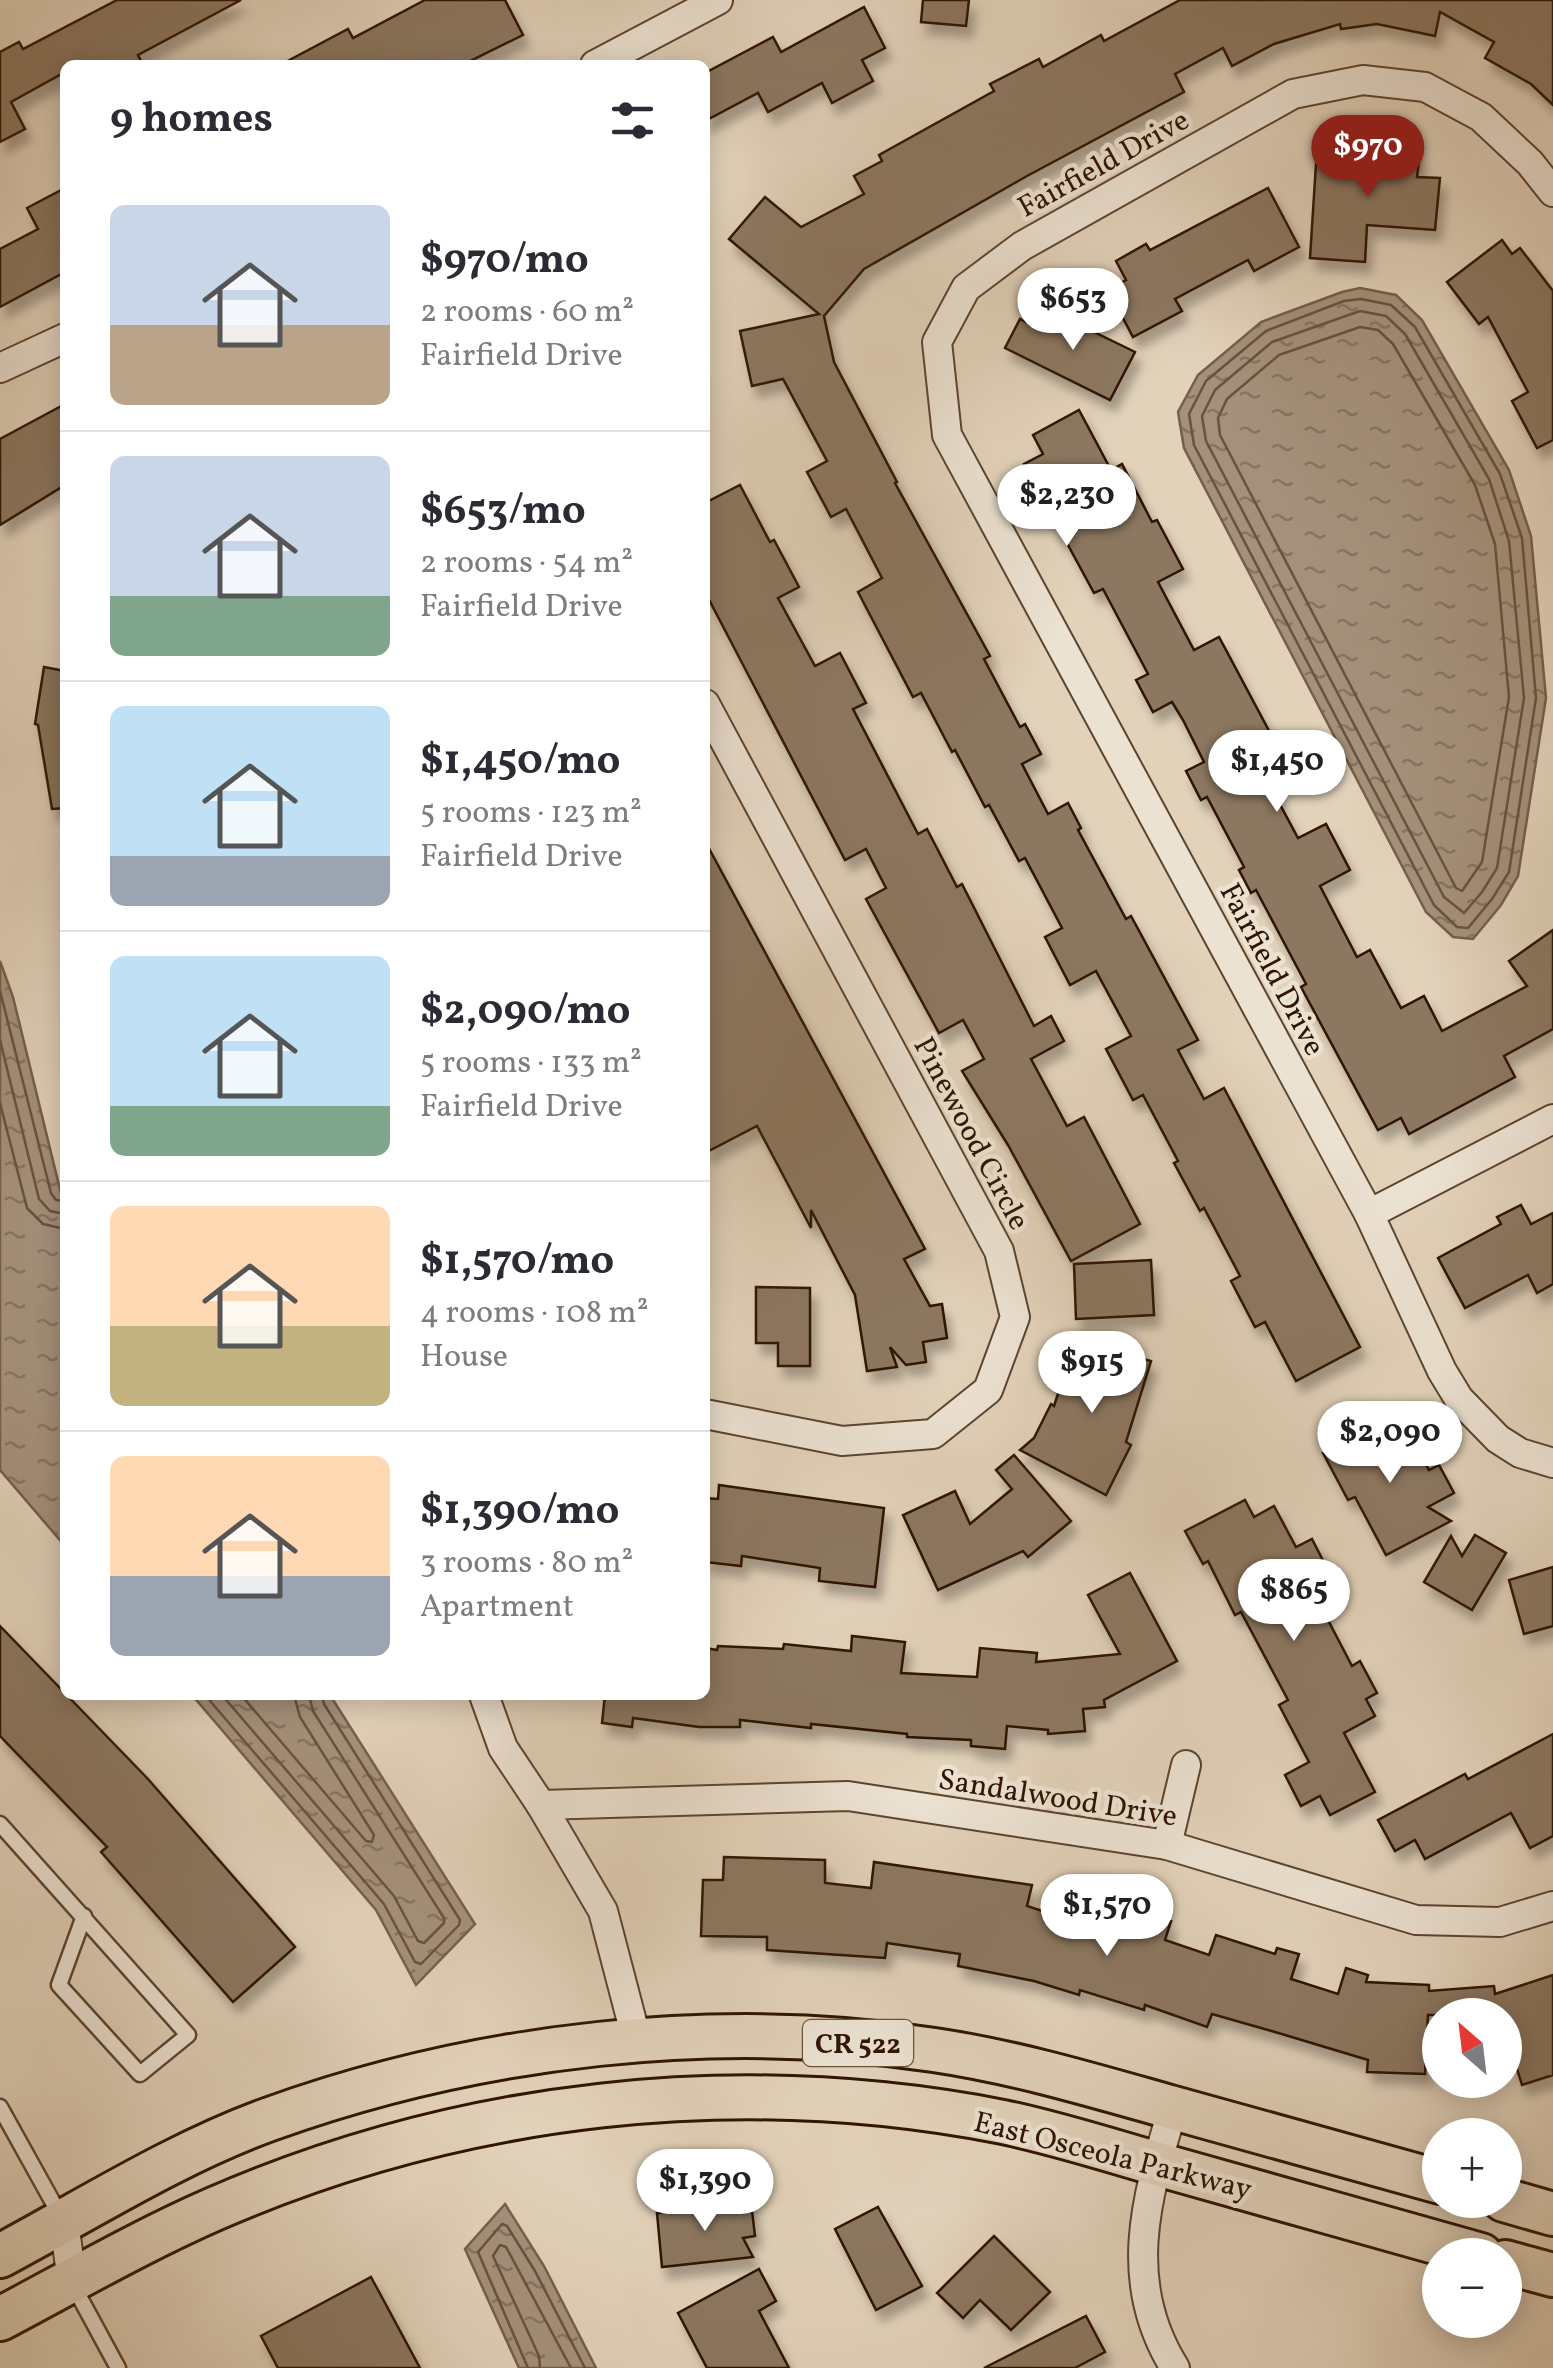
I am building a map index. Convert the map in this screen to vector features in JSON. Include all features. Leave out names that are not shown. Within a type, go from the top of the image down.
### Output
[{"type":"main road","name":"East Osceola Parkway","points":[[0,2256],[174,2162],[268,2120],[380,2085],[503,2058],[637,2042],[822,2039],[934,2050],[1041,2071],[1422,2177]]},
{"type":"main road","points":[[361,2155],[444,2102],[594,2076],[620,2066],[632,2055],[637,2042]]},
{"type":"main road","name":"East Osceola Parkway","points":[[0,2319],[212,2210],[361,2155],[468,2126],[558,2109],[658,2099],[827,2099],[1004,2122],[1422,2238]]},
{"type":"main road","points":[[1522,2205],[1553,2214]]},
{"type":"main road","points":[[1522,2267],[1553,2275]]},
{"type":"street","points":[[605,60],[718,0]]},
{"type":"street","name":"Fairfield Drive","points":[[1553,192],[1530,163],[1481,117],[1425,87],[1363,80],[1292,94],[1022,246],[966,288],[937,342],[947,435],[1369,1214],[1442,1371],[1460,1399],[1498,1439],[1520,1452],[1553,1463]]},
{"type":"street","points":[[0,368],[60,340]]},
{"type":"street","name":"Pinewood Circle","points":[[710,713],[999,1251],[1016,1317],[988,1390],[933,1434],[842,1441],[710,1415]]},
{"type":"street","points":[[1369,1214],[1553,1119]]},
{"type":"street","points":[[486,1700],[502,1748],[541,1804],[603,1911],[637,2042]]},
{"type":"street","points":[[1167,1845],[1186,1765]]},
{"type":"street","name":"Sandalwood Drive","points":[[541,1804],[848,1796],[1167,1845],[1416,1920],[1500,1922],[1553,1906]]},
{"type":"street","points":[[1173,2108],[1144,2223],[1142,2282],[1154,2329],[1175,2368]]},
{"type":"street","points":[[64,2222],[72,2281]]},
{"type":"lane","points":[[2,1832],[84,1916],[188,2035],[140,2074],[59,1985],[84,1916]]},
{"type":"lane","points":[[2,2116],[64,2222]]},
{"type":"lane","points":[[72,2281],[118,2368]]},
{"type":"water","points":[[1360,288],[1396,295],[1422,320],[1509,470],[1531,536],[1546,698],[1518,876],[1501,905],[1473,939],[1453,937],[1426,912],[1184,448],[1178,412],[1198,375],[1261,322]]},
{"type":"water","points":[[0,961],[13,997],[60,1190],[60,1540],[0,1470]]},
{"type":"water","points":[[196,1700],[333,1700],[475,1924],[416,1985],[376,1910]]},
{"type":"water","points":[[505,2204],[544,2266],[596,2368],[519,2368],[465,2249]]},
{"type":"building","points":[[117,0],[241,0],[138,55],[140,60],[60,60],[60,75],[11,102],[25,129],[0,142],[0,52],[19,42],[23,49]]},
{"type":"building","points":[[425,0],[505,0],[523,35],[472,60],[289,60],[348,29],[353,38]]},
{"type":"building","points":[[923,0],[969,0],[966,26],[921,22]]},
{"type":"building","points":[[1180,0],[1553,0],[1553,105],[1531,84],[1485,58],[1494,42],[1440,12],[1435,36],[1377,24],[1341,29],[1340,24],[1274,44],[1232,66],[1223,48],[1175,74],[1184,92],[864,269],[824,316],[834,362],[990,656],[984,659],[1020,727],[1025,724],[1041,754],[1022,764],[1048,814],[1068,803],[1081,828],[1078,830],[1126,919],[1131,916],[1198,1040],[1178,1050],[1204,1099],[1224,1088],[1360,1347],[1296,1381],[1265,1322],[1255,1327],[1231,1281],[1240,1276],[1204,1208],[1200,1211],[1174,1163],[1178,1161],[1143,1095],[1133,1100],[1106,1049],[1131,1036],[1096,971],[1070,985],[1045,937],[1062,928],[1025,858],[1019,861],[921,693],[913,697],[858,592],[882,578],[846,509],[831,517],[807,472],[827,461],[783,379],[752,386],[740,331],[819,314],[729,239],[765,197],[801,227],[864,194],[854,176],[882,161],[879,155],[994,91],[990,84],[1039,59],[1043,67],[1101,35],[1104,41]]},
{"type":"building","points":[[864,7],[885,48],[862,60],[873,81],[832,103],[822,83],[768,112],[758,93],[710,118],[710,70],[773,37],[781,52]]},
{"type":"building","points":[[1337,145],[1420,154],[1417,177],[1440,178],[1435,230],[1367,225],[1365,262],[1310,258],[1316,164],[1336,166]]},
{"type":"building","points":[[1268,188],[1299,247],[1254,271],[1248,260],[1175,299],[1182,311],[1133,337],[1108,290],[1126,280],[1116,261],[1146,244],[1150,250]]},
{"type":"building","points":[[60,191],[60,275],[0,307],[0,249],[38,229],[27,208]]},
{"type":"building","points":[[1502,240],[1512,254],[1520,248],[1553,291],[1553,440],[1537,448],[1512,401],[1528,392],[1488,317],[1479,324],[1447,282]]},
{"type":"building","points":[[1047,309],[1135,352],[1110,400],[1005,348],[1020,319],[1038,328]]},
{"type":"building","points":[[60,407],[60,488],[0,525],[0,439]]},
{"type":"building","points":[[1079,410],[1111,470],[1122,464],[1152,522],[1157,520],[1183,569],[1158,582],[1194,650],[1219,637],[1283,757],[1261,769],[1298,838],[1326,824],[1350,870],[1320,886],[1357,957],[1370,950],[1401,1008],[1424,996],[1442,1031],[1527,986],[1509,961],[1553,930],[1553,1029],[1504,1056],[1515,1077],[1409,1134],[1401,1118],[1378,1130],[1301,987],[1306,984],[1256,890],[1251,893],[1239,870],[1244,867],[1207,797],[1201,800],[1186,771],[1204,762],[1183,720],[1172,702],[1153,712],[1136,680],[1148,674],[1103,589],[1094,593],[1024,464],[1043,454],[1033,435]]},
{"type":"building","points":[[740,485],[799,587],[778,598],[815,666],[840,653],[866,703],[853,709],[918,834],[927,829],[957,887],[962,884],[1034,1026],[1051,1016],[1064,1041],[1031,1059],[1067,1126],[1084,1117],[1140,1224],[1071,1261],[1008,1145],[962,1071],[984,1059],[963,1020],[939,1033],[866,899],[886,888],[866,849],[845,860],[710,602],[710,500]]},
{"type":"building","points":[[44,667],[60,670],[60,808],[52,809],[35,724]]},
{"type":"building","points":[[710,850],[925,1249],[904,1259],[930,1306],[942,1304],[947,1338],[923,1342],[926,1362],[906,1365],[890,1347],[897,1367],[867,1371],[855,1295],[811,1210],[811,1228],[757,1126],[710,1150]]},
{"type":"building","points":[[1521,1205],[1531,1224],[1553,1213],[1553,1284],[1537,1293],[1528,1275],[1465,1308],[1438,1258],[1501,1224],[1497,1217]]},
{"type":"building","points":[[1151,1260],[1154,1315],[1076,1319],[1074,1264]]},
{"type":"building","points":[[756,1287],[810,1288],[810,1366],[778,1366],[778,1343],[756,1343]]},
{"type":"building","points":[[1076,1339],[1151,1361],[1126,1442],[1131,1445],[1106,1495],[1020,1450],[1034,1438],[1051,1404],[1054,1406]]},
{"type":"building","points":[[1380,1423],[1390,1443],[1409,1433],[1429,1470],[1439,1465],[1454,1493],[1428,1507],[1451,1521],[1386,1555],[1355,1497],[1348,1500],[1323,1453]]},
{"type":"building","points":[[1014,1455],[1071,1521],[1028,1557],[1023,1551],[938,1590],[903,1515],[955,1491],[970,1524],[1012,1489],[996,1470]]},
{"type":"building","points":[[719,1485],[884,1508],[875,1587],[819,1581],[820,1568],[742,1556],[741,1566],[710,1563],[710,1498],[718,1499]]},
{"type":"building","points":[[1245,1500],[1254,1517],[1274,1506],[1296,1547],[1312,1539],[1337,1588],[1317,1599],[1352,1666],[1360,1661],[1377,1693],[1366,1699],[1375,1716],[1344,1733],[1375,1792],[1330,1815],[1320,1796],[1301,1806],[1285,1775],[1309,1762],[1279,1705],[1288,1700],[1241,1612],[1235,1615],[1208,1561],[1203,1564],[1185,1531]]},
{"type":"building","points":[[1475,1535],[1506,1553],[1472,1610],[1424,1582],[1451,1536],[1462,1556]]},
{"type":"building","points":[[1553,1567],[1553,1626],[1524,1634],[1509,1580]]},
{"type":"building","points":[[1130,1573],[1177,1661],[1104,1700],[1105,1707],[1083,1709],[1085,1731],[1048,1734],[1048,1730],[1007,1726],[1005,1749],[971,1746],[971,1740],[907,1737],[811,1724],[811,1728],[740,1720],[740,1727],[699,1727],[633,1718],[632,1727],[602,1723],[604,1700],[710,1700],[710,1649],[717,1650],[718,1646],[783,1649],[784,1644],[851,1651],[852,1636],[905,1642],[901,1673],[977,1677],[980,1648],[1037,1653],[1036,1662],[1120,1654],[1088,1595]]},
{"type":"building","points":[[0,1626],[60,1688],[60,1700],[72,1700],[148,1779],[295,1947],[233,2002],[101,1852],[107,1847],[0,1736]]},
{"type":"building","points":[[1553,1734],[1553,1836],[1530,1848],[1511,1813],[1425,1859],[1415,1840],[1395,1851],[1378,1820]]},
{"type":"building","points":[[724,1857],[825,1860],[825,1883],[871,1888],[874,1862],[1032,1885],[1027,1906],[1079,1923],[1087,1898],[1171,1921],[1165,1940],[1209,1955],[1216,1935],[1275,1954],[1277,1948],[1299,1954],[1291,1979],[1338,1994],[1346,1968],[1368,1975],[1366,1982],[1429,1985],[1429,1991],[1494,1986],[1495,1994],[1553,1975],[1553,2075],[1522,2085],[1522,1998],[1422,1998],[1422,2074],[1367,2072],[1368,2060],[1275,2032],[1212,2014],[1207,2027],[1145,2005],[1144,2010],[1080,1990],[1079,1995],[1034,1981],[958,1966],[960,1954],[887,1943],[885,1958],[767,1950],[767,1937],[701,1936],[703,1880],[723,1880]]},
{"type":"building","points":[[751,2202],[755,2236],[743,2238],[753,2257],[662,2267],[657,2213]]},
{"type":"building","points":[[878,2207],[922,2286],[876,2310],[835,2229]]},
{"type":"building","points":[[994,2236],[1050,2292],[1011,2330],[980,2300],[963,2318],[937,2293]]},
{"type":"building","points":[[759,2269],[776,2301],[759,2311],[789,2368],[707,2368],[678,2313]]},
{"type":"building","points":[[371,2277],[420,2368],[278,2368],[261,2336]]},
{"type":"building","points":[[1086,2316],[1105,2352],[1075,2368],[984,2368]]}]
